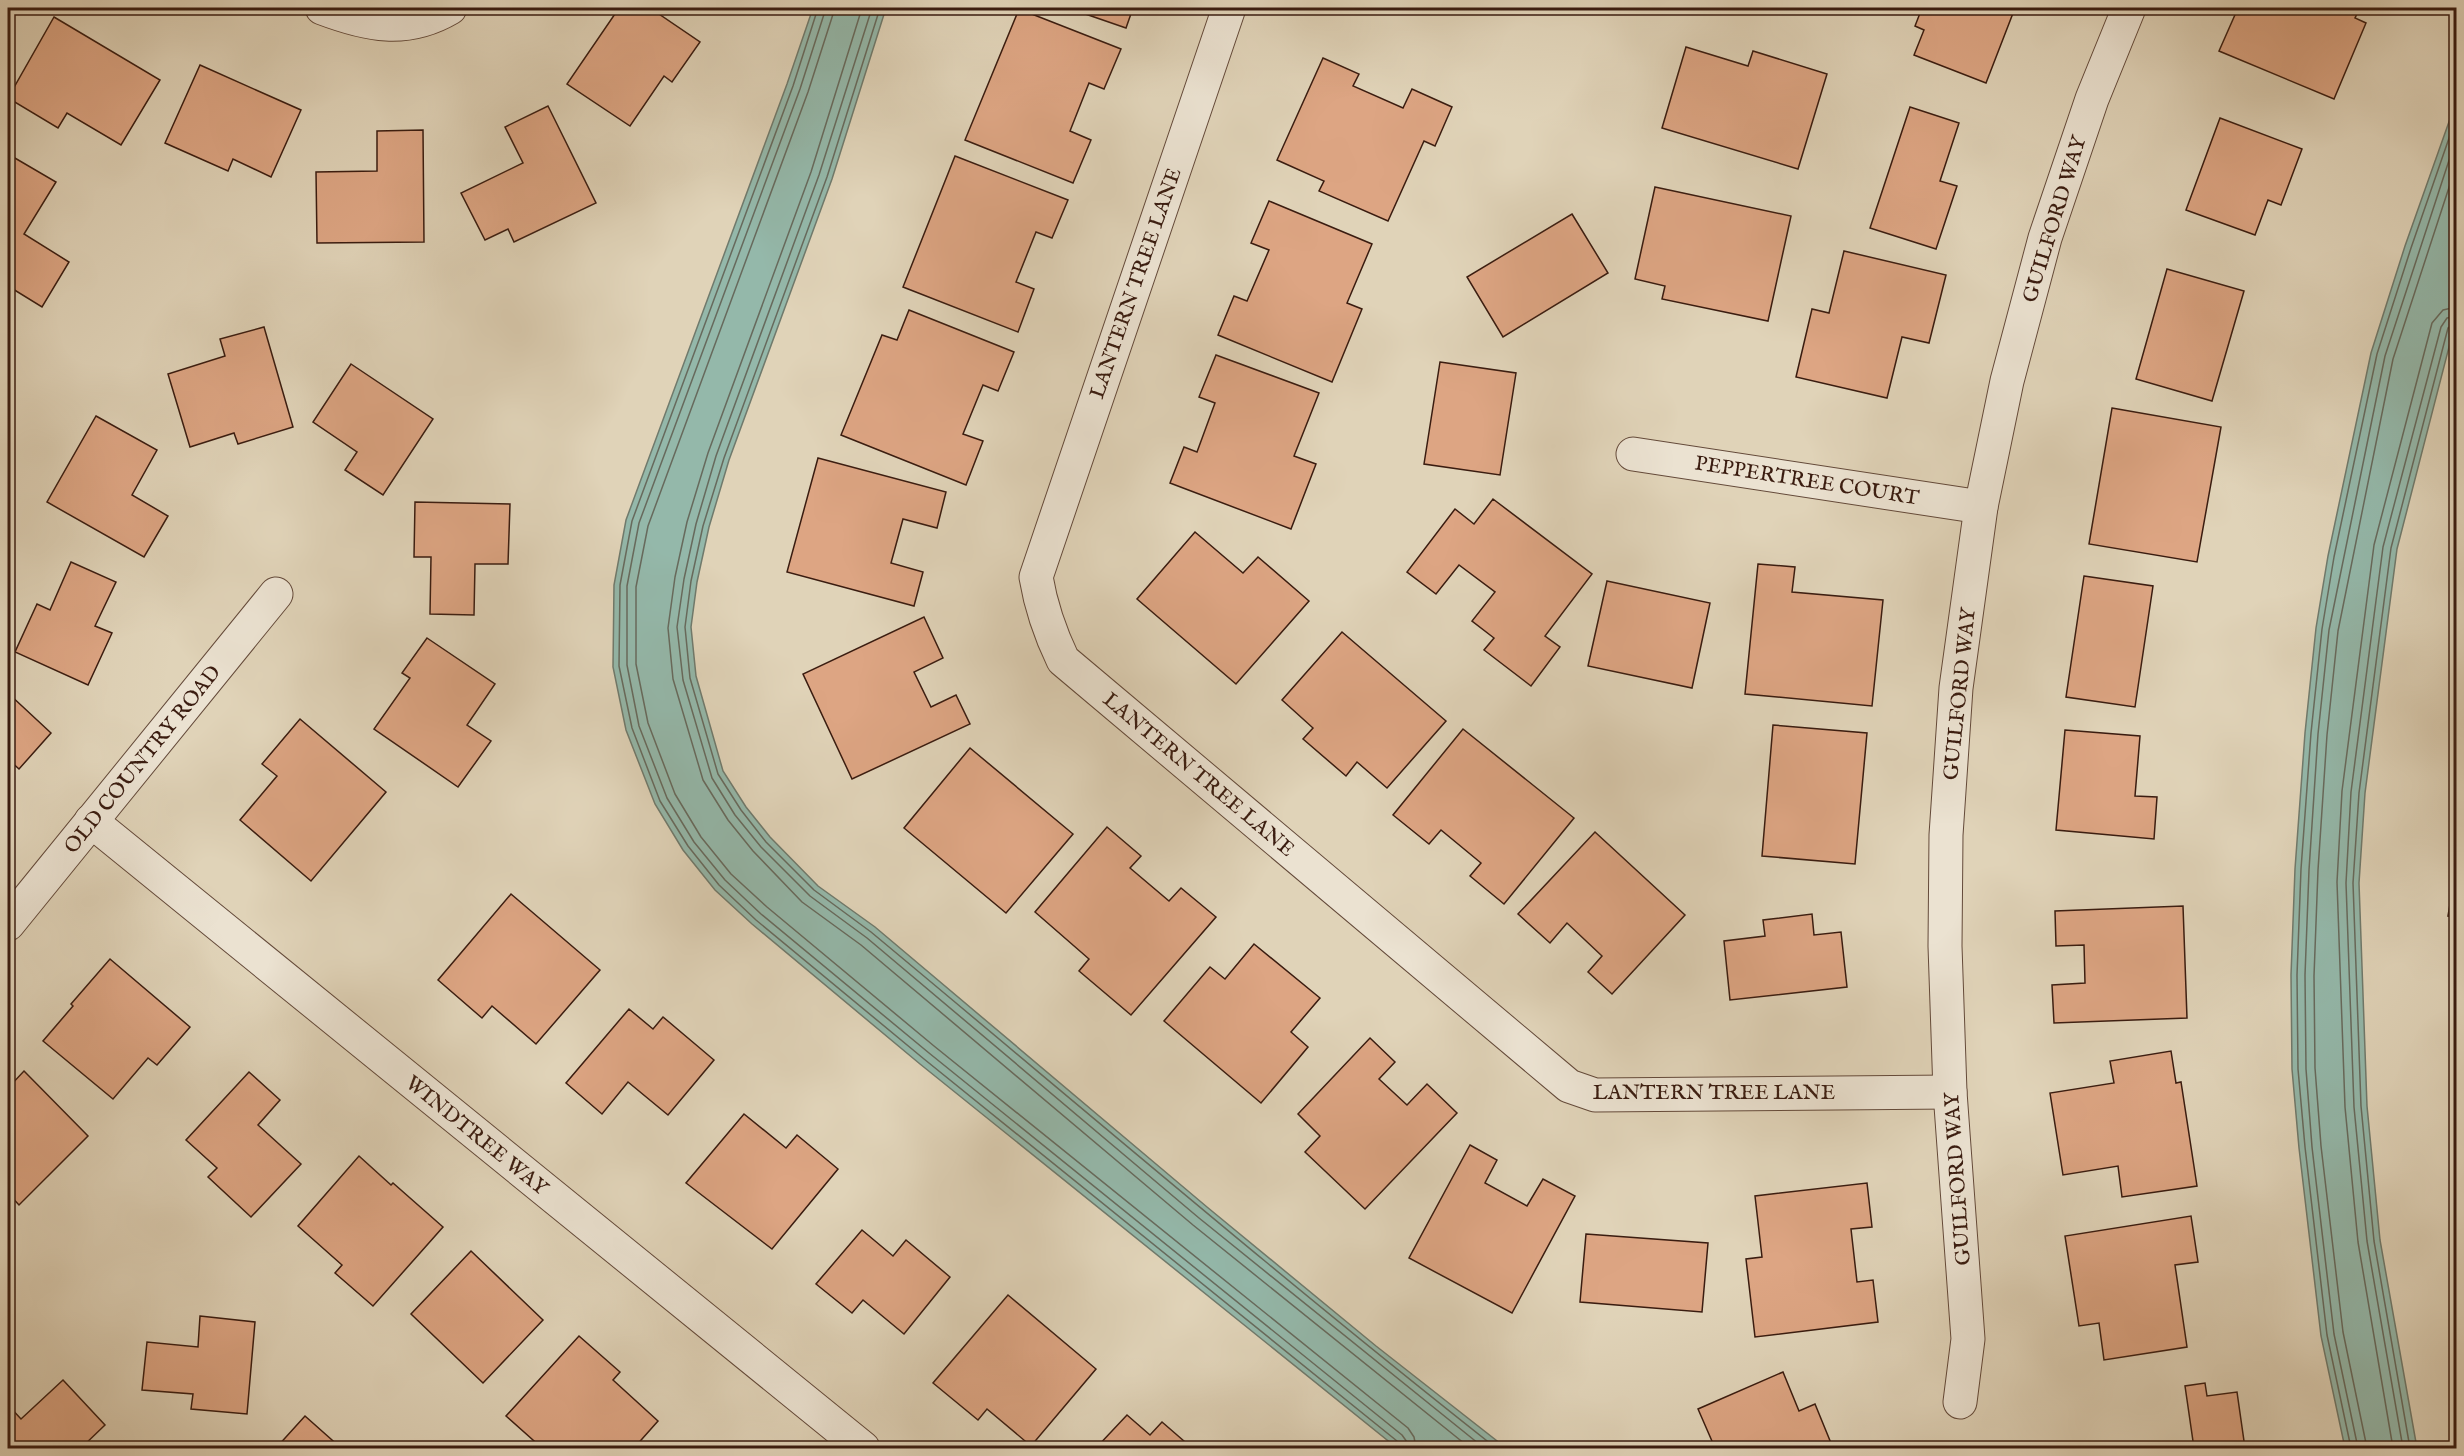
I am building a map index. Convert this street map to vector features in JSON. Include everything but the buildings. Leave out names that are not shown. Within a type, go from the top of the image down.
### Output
[{"type":"street","points":[[322,8],[356,20],[385,25],[413,23],[450,8]]},
{"type":"street","name":"LANTERN TREE LANE","points":[[1229,8],[1035,577],[1050,633],[1063,660],[1569,1086],[1595,1095],[1950,1092]]},
{"type":"street","name":"GUILFORD WAY","points":[[1960,1402],[1968,1339],[1950,1092],[1945,945],[1946,835],[1956,688],[1981,507],[2007,381],[2045,238],[2092,99],[2129,8]]},
{"type":"street","name":"PEPPERTREE COURT","points":[[1633,453],[1981,507]]},
{"type":"street","name":"OLD COUNTRY ROAD","points":[[8,924],[276,594]]},
{"type":"street","name":"WINDTREE WAY","points":[[91,821],[862,1449]]},
{"type":"water","points":[[813,8],[886,8],[832,179],[729,460],[709,527],[697,582],[691,627],[696,676],[723,771],[746,807],[770,837],[818,886],[875,927],[1207,1207],[1376,1346],[1506,1448],[1397,1448],[920,1064],[752,924],[715,890],[683,850],[655,804],[626,730],[613,667],[614,585],[626,520]]},
{"type":"water","points":[[2456,102],[2456,320],[2397,549],[2365,793],[2359,883],[2367,1106],[2380,1240],[2417,1448],[2345,1448],[2321,1336],[2292,1069],[2291,975],[2295,869],[2305,733],[2316,628],[2328,556],[2371,353],[2405,246]]}]
